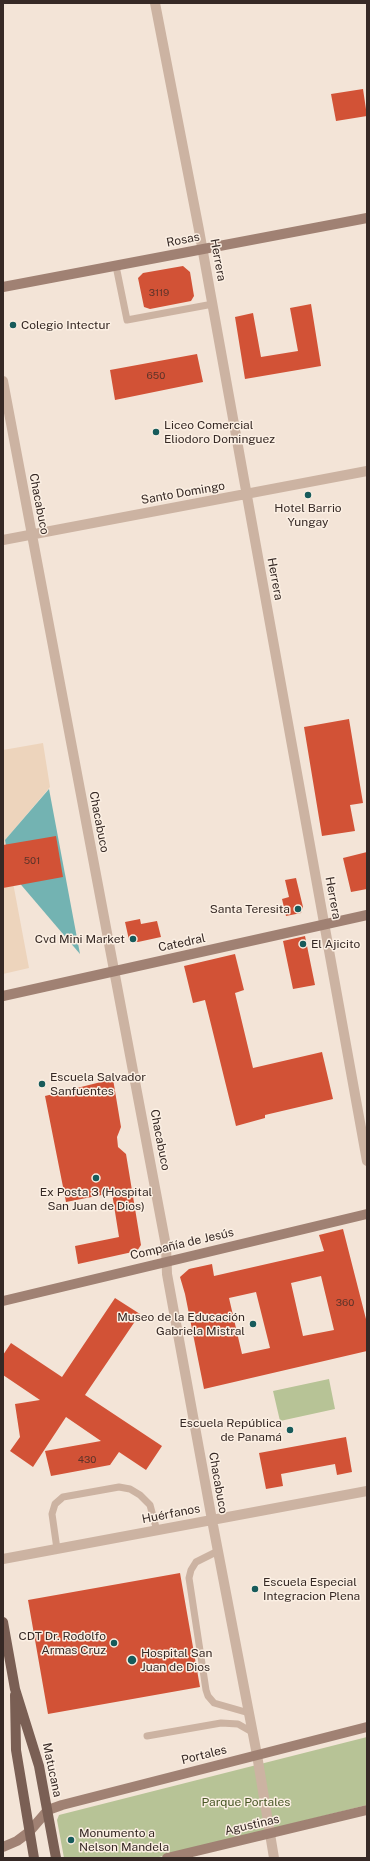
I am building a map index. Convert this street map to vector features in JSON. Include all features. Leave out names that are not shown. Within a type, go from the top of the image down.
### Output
[{"type":"main road","name":"Matucana","points":[[3,1622],[15,1689],[40,1766],[56,1858]]},
{"type":"main road","name":"Matucana","points":[[15,1689],[16,1750],[34,1858]]},
{"type":"street","name":"Herrera","points":[[155,3],[203,249],[367,1161]]},
{"type":"street","name":"Rosas","points":[[3,287],[367,218]]},
{"type":"street","name":"Chacabuco","points":[[3,381],[166,1246],[169,1282],[212,1520],[257,1755],[274,1858]]},
{"type":"street","name":"Santo Domingo","points":[[3,540],[367,472]]},
{"type":"street","name":"Catedral","points":[[3,996],[367,915]]},
{"type":"street","name":"Compañía de Jesús","points":[[3,1301],[367,1214]]},
{"type":"street","name":"Huérfanos","points":[[3,1559],[367,1491]]},
{"type":"street","name":"Portales","points":[[48,1810],[62,1805],[367,1727]]},
{"type":"street","points":[[3,1847],[16,1841],[29,1832],[48,1810]]},
{"type":"street","name":"Agustinas","points":[[167,1858],[367,1810]]},
{"type":"lane","points":[[116,266],[127,320],[213,304]]},
{"type":"lane","points":[[57,1549],[52,1514],[55,1504],[63,1497],[119,1487],[130,1489],[140,1494],[150,1505],[156,1530]]},
{"type":"lane","points":[[218,1551],[196,1562],[191,1570],[189,1578],[206,1690],[208,1696],[214,1703],[249,1712]]},
{"type":"lane","points":[[147,1736],[221,1723],[238,1724],[252,1732]]},
{"type":"green space","points":[[329,1379],[335,1409],[280,1421],[273,1391]]},
{"type":"green space","name":"Parque Portales","points":[[367,1737],[367,1805],[155,1858],[64,1858],[57,1820],[59,1815]]},
{"type":"shaded area","points":[[43,743],[50,787],[5,840],[29,968],[3,974],[3,750]]},
{"type":"water","points":[[49,789],[80,954],[11,873],[5,840]]},
{"type":"building","points":[[363,89],[367,116],[336,121],[331,94]]},
{"type":"building","points":[[183,266],[190,272],[194,296],[191,301],[150,309],[144,307],[138,278],[143,273]]},
{"type":"building","points":[[311,304],[321,366],[245,379],[235,317],[253,313],[261,357],[298,351],[290,308]]},
{"type":"building","points":[[197,354],[203,382],[115,400],[110,370]]},
{"type":"building","points":[[349,719],[363,803],[350,805],[355,831],[322,836],[304,727]]},
{"type":"building","points":[[56,836],[63,877],[3,888],[3,845]]},
{"type":"building","points":[[367,852],[367,889],[351,892],[343,858]]},
{"type":"building","points":[[296,878],[303,907],[301,913],[286,916],[282,899],[289,897],[285,880]]},
{"type":"building","points":[[140,919],[141,924],[157,921],[161,937],[138,942],[129,940],[125,922]]},
{"type":"building","points":[[305,936],[315,985],[293,989],[283,941]]},
{"type":"building","points":[[235,954],[244,990],[235,993],[253,1068],[322,1052],[333,1099],[265,1115],[265,1118],[236,1126],[205,1000],[193,1003],[184,966]]},
{"type":"building","name":"Ex Posta 3 (Hospital San Juan de Dios)","points":[[113,1079],[121,1127],[117,1137],[118,1147],[126,1154],[141,1245],[137,1251],[78,1264],[75,1246],[119,1237],[112,1193],[66,1202],[45,1096]]},
{"type":"building","points":[[343,1229],[367,1323],[367,1351],[204,1389],[185,1294],[180,1277],[189,1269],[212,1264],[214,1276],[324,1251],[319,1235]],"holes":[[[321,1276],[334,1330],[303,1336],[291,1283]],[[256,1292],[270,1348],[242,1354],[229,1298]]]},
{"type":"building","points":[[115,1298],[140,1314],[85,1395],[162,1446],[146,1470],[119,1452],[110,1465],[51,1476],[45,1451],[101,1441],[66,1417],[33,1467],[10,1451],[20,1437],[15,1404],[40,1400],[3,1375],[3,1355],[11,1343],[62,1377]]},
{"type":"building","points":[[346,1437],[352,1472],[337,1475],[335,1464],[281,1474],[283,1486],[266,1489],[259,1453]]},
{"type":"building","name":"CDT Dr. Rodolfo Armas Cruz","points":[[180,1573],[200,1687],[48,1714],[28,1600]]},
{"type":"place","name":"Colegio Intectur","points":[[13,325]]},
{"type":"place","name":"Liceo Comercial Eliodoro Dominguez","points":[[156,432]]},
{"type":"place","name":"Hotel Barrio Yungay","points":[[308,495]]},
{"type":"place","name":"Santa Teresita","points":[[298,909]]},
{"type":"place","name":"Cvd Mini Market","points":[[133,939]]},
{"type":"place","name":"El Ajicito","points":[[303,944]]},
{"type":"place","name":"Escuela Salvador Sanfuentes","points":[[42,1084]]},
{"type":"place","name":"Ex Posta 3 (Hospital San Juan de Dios)","points":[[96,1178]]},
{"type":"place","name":"Museo de la Educación Gabriela Mistral","points":[[253,1324]]},
{"type":"place","name":"Escuela República de Panamá","points":[[290,1430]]},
{"type":"place","name":"Escuela Especial Integracion Plena","points":[[255,1589]]},
{"type":"place","name":"CDT Dr. Rodolfo Armas Cruz","points":[[114,1643]]},
{"type":"place","name":"Hospital San Juan de Dios","points":[[132,1660]]},
{"type":"place","name":"Monumento a Nelson Mandela","points":[[71,1840]]}]
